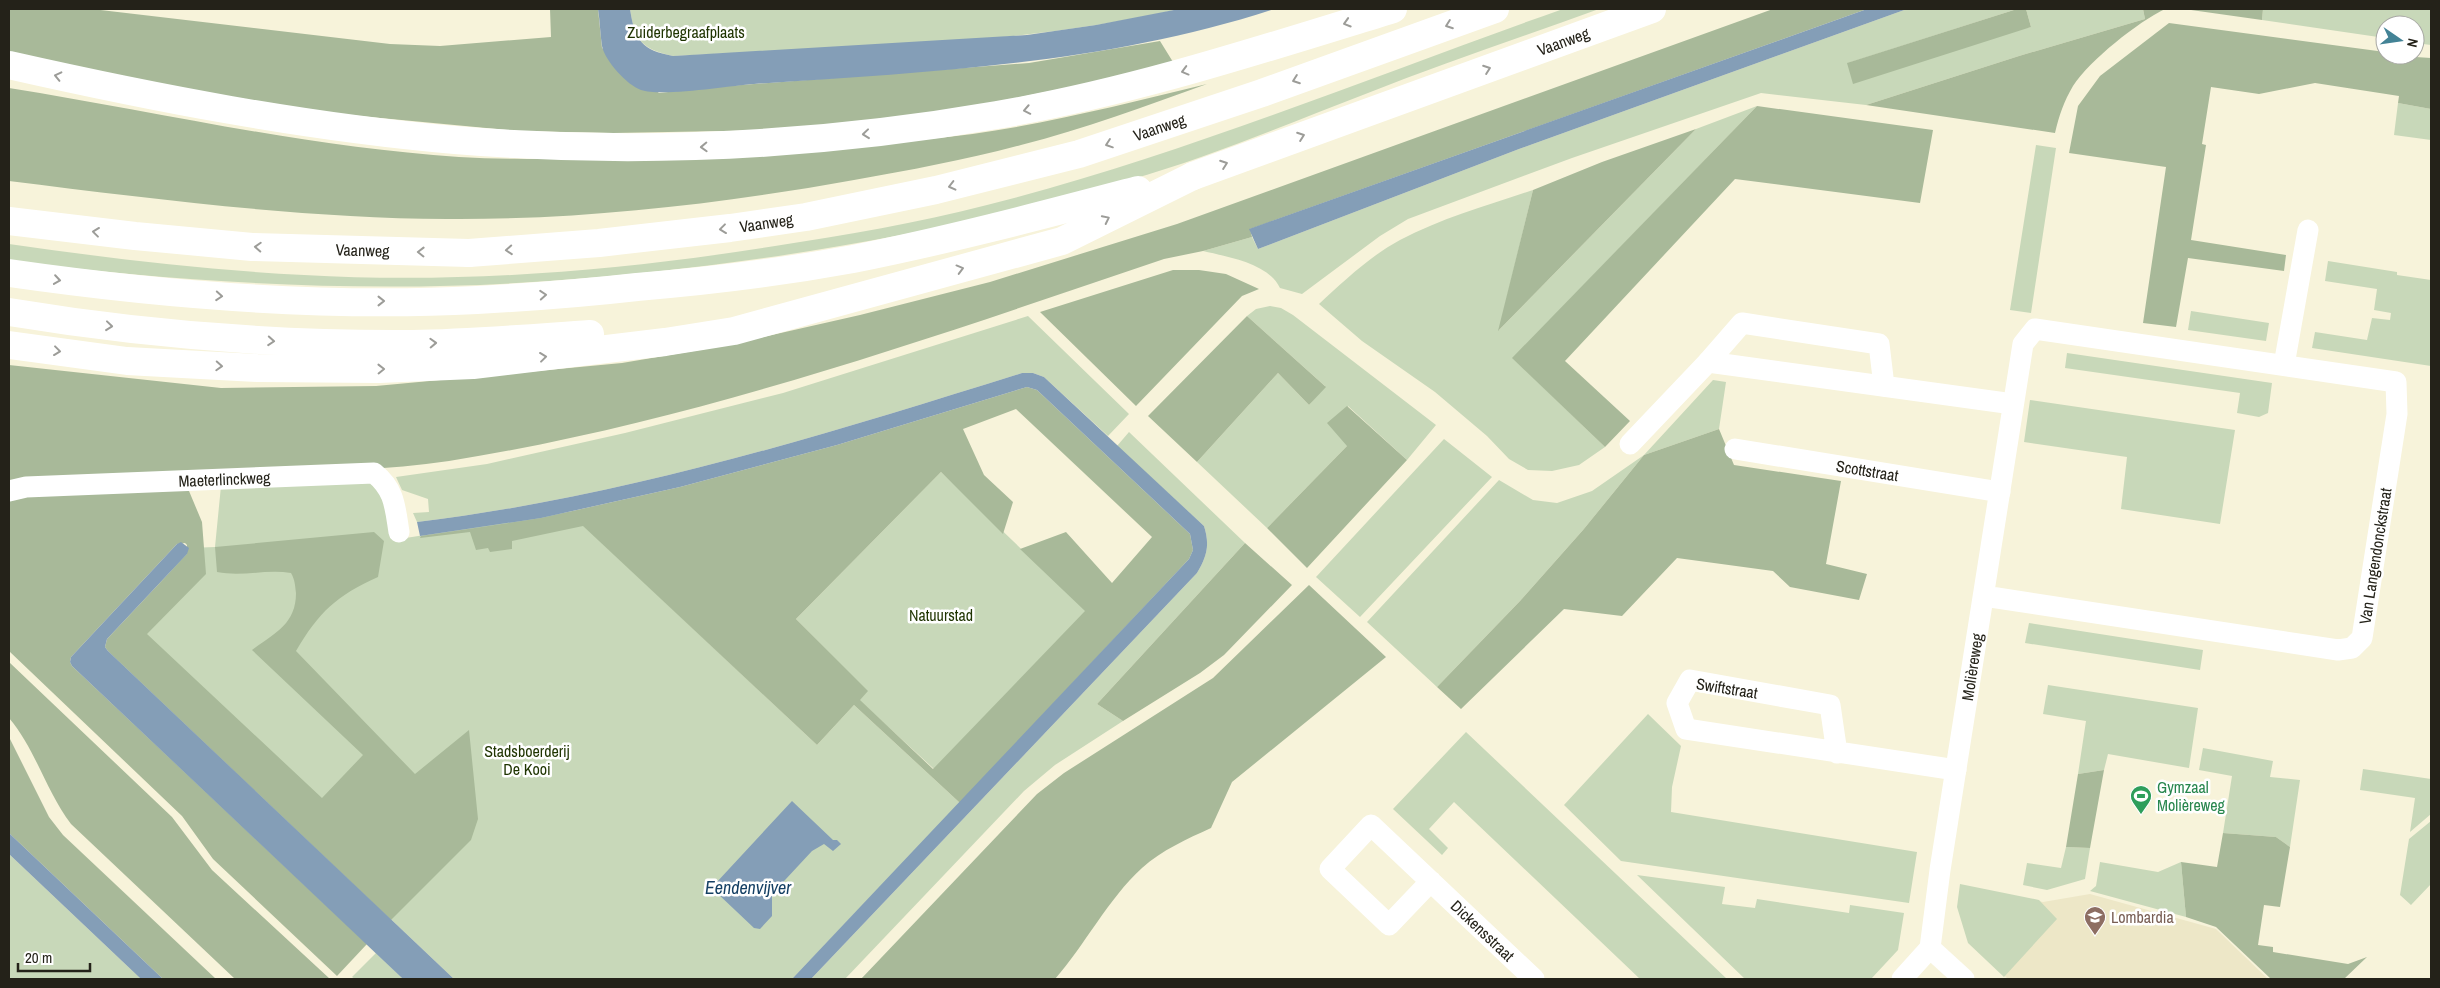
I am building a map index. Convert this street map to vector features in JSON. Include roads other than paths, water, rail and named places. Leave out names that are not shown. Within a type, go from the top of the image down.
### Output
[{"type":"highway","points":[[9,65],[105,86],[258,114],[454,140],[586,147],[735,146],[879,132],[1040,107],[1196,68],[1393,9]]},
{"type":"highway","name":"Vaanweg","points":[[9,221],[135,236],[252,247],[469,253],[599,243],[740,227],[806,217],[936,190],[1078,154],[1262,92],[1495,9]]},
{"type":"highway","name":"Vaanweg","points":[[1193,176],[1652,9]]},
{"type":"highway","points":[[9,273],[100,286],[207,295],[339,301],[475,300],[591,292],[723,279],[851,259],[999,226],[1193,176]]},
{"type":"highway","points":[[9,345],[127,361],[257,368],[379,369],[473,365],[665,342],[734,331],[1062,241],[1193,176]]},
{"type":"highway","points":[[9,312],[65,322],[212,338],[283,342],[412,344],[473,342],[599,333],[731,314],[913,282]]},
{"type":"street","points":[[2284,365],[2308,230]]},
{"type":"street","points":[[1630,444],[1708,362],[1742,323],[1879,344],[1884,386]]},
{"type":"street","name":"Van Langendonckstraat","points":[[1984,596],[2338,650],[2352,648],[2362,638],[2397,414],[2396,382],[2035,329],[2023,344]]},
{"type":"street","name":"Molièreweg","points":[[1930,948],[1940,870],[2023,344]]},
{"type":"street","points":[[1708,362],[2013,404]]},
{"type":"street","name":"Scottstraat","points":[[1735,449],[2000,492]]},
{"type":"street","name":"Maeterlinckweg","points":[[9,491],[36,487],[374,473],[386,483],[393,497],[399,532]]},
{"type":"street","name":"Swiftstraat","points":[[1837,753],[1830,705],[1690,680],[1677,704],[1686,729],[1837,753],[1956,770]]},
{"type":"street","name":"Dickensstraat","points":[[1431,881],[1389,925],[1330,869],[1371,825],[1431,881],[1534,979]]},
{"type":"street","points":[[1902,979],[1930,948],[1964,979]]},
{"type":"water","points":[[598,9],[630,9],[634,29],[642,42],[654,51],[673,56],[1027,35],[1096,25],[1179,9],[1274,9],[1211,28],[1146,42],[1082,54],[1017,63],[696,90],[651,92],[641,90],[629,83],[607,58],[602,46]]},
{"type":"water","points":[[1867,9],[1907,9],[1519,149],[1258,249],[1249,229]]},
{"type":"water","points":[[1022,373],[1033,373],[1044,377],[1204,526],[1207,545],[1203,561],[1197,573],[811,979],[792,979],[1189,559],[1193,550],[1190,534],[1037,390],[1027,387],[837,445],[680,487],[541,518],[420,536],[417,522],[571,497],[647,480],[798,441]]},
{"type":"water","points":[[181,542],[189,548],[187,554],[107,639],[105,647],[454,979],[403,979],[72,666],[70,662],[71,657],[177,544]]},
{"type":"water","name":"Eendenvijver","points":[[792,801],[833,840],[837,840],[841,844],[833,851],[824,844],[812,851],[772,894],[772,916],[760,929],[754,928],[717,893],[716,883]]},
{"type":"water","points":[[9,833],[163,979],[141,979],[9,854]]},
{"type":"place","name":"Gymzaal Molièreweg","points":[[2141,815]]},
{"type":"place","name":"Lombardia","points":[[2095,936]]},
{"type":"park label","name":"Zuiderbegraafplaats","points":[[686,32]]},
{"type":"park label","name":"Natuurstad","points":[[941,615]]},
{"type":"park label","name":"Stadsboerderij De Kooi","points":[[527,760]]}]
